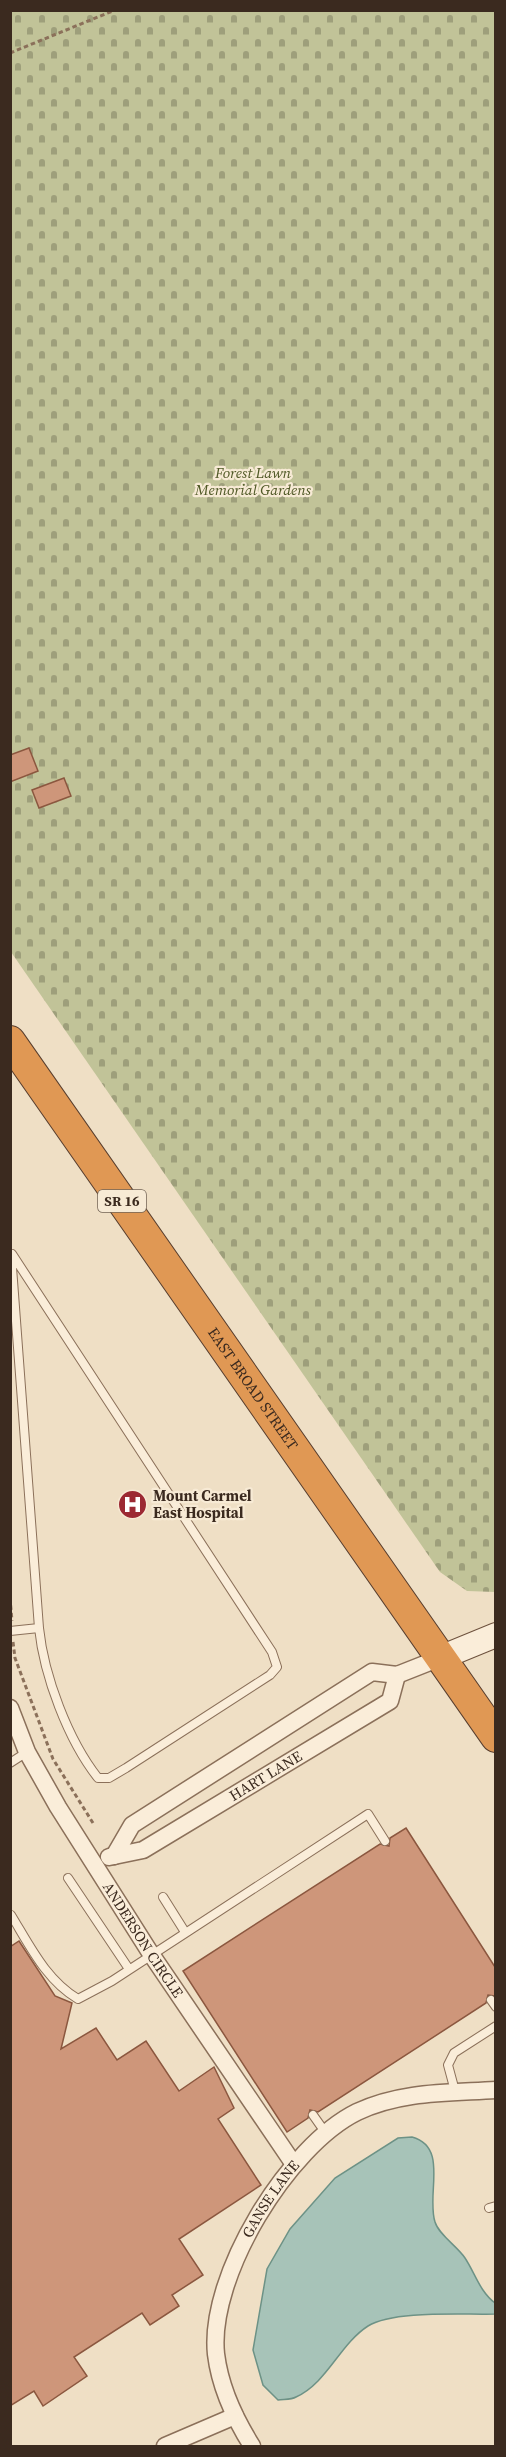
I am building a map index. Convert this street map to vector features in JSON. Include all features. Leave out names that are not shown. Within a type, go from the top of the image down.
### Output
[{"type":"highway","name":"EAST BROAD STREET","points":[[10,1041],[495,1737]]},
{"type":"main road","points":[[440,1658],[495,1635]]},
{"type":"street","name":"HART LANE","points":[[114,1856],[132,1825],[372,1672],[397,1675],[440,1658]]},
{"type":"street","name":"HART LANE","points":[[94,1861],[143,1850],[390,1701],[397,1675]]},
{"type":"street","name":"ANDERSON CIRCLE","points":[[10,1708],[27,1752],[57,1806],[151,1954],[293,2163]]},
{"type":"street","name":"GANSE LANE","points":[[252,2446],[235,2416],[222,2381],[216,2353],[221,2305],[238,2256],[258,2218],[293,2163],[325,2132],[357,2112],[385,2101],[404,2096],[495,2090]]},
{"type":"street","points":[[165,2446],[235,2416]]},
{"type":"lane","points":[[11,1254],[267,1644],[277,1666],[270,1675],[109,1778],[98,1778],[88,1766],[59,1706],[41,1646],[11,1254]]},
{"type":"lane","points":[[11,1631],[39,1628]]},
{"type":"lane","points":[[10,1763],[27,1752]]},
{"type":"lane","points":[[11,1915],[36,1956],[60,1988],[78,1999],[129,1969],[368,1814],[385,1841]]},
{"type":"lane","points":[[68,1878],[129,1969]]},
{"type":"lane","points":[[163,1897],[185,1932]]},
{"type":"lane","points":[[455,2091],[447,2065],[454,2053],[495,2026]]},
{"type":"lane","points":[[314,2115],[325,2132]]},
{"type":"path","points":[[10,53],[115,10]]},
{"type":"path","points":[[10,1598],[15,1658],[40,1730],[53,1760],[93,1823]]},
{"type":"green space","name":"Forest Lawn Memorial Gardens","points":[[10,11],[495,11],[495,1592],[467,1591],[440,1572],[11,952]]},
{"type":"shaded area","points":[[412,2137],[423,2142],[430,2151],[433,2161],[433,2211],[437,2227],[465,2258],[482,2288],[495,2303],[495,2314],[411,2315],[380,2321],[368,2326],[358,2334],[307,2391],[294,2398],[278,2400],[263,2385],[253,2350],[267,2269],[290,2229],[335,2178],[398,2138]]},
{"type":"building","points":[[29,748],[38,771],[10,782],[10,755]]},
{"type":"building","points":[[64,778],[71,796],[39,808],[32,790]]},
{"type":"building","points":[[406,1828],[495,1967],[495,1996],[488,1995],[486,2003],[318,2112],[310,2110],[308,2118],[287,2132],[183,1971],[380,1844],[389,1846],[390,1838]]},
{"type":"building","points":[[19,1941],[55,1996],[72,2003],[61,2049],[96,2028],[117,2060],[146,2041],[179,2091],[214,2067],[234,2108],[218,2119],[261,2185],[179,2239],[203,2275],[172,2295],[179,2306],[150,2325],[142,2313],[74,2357],[87,2376],[43,2406],[34,2391],[10,2406],[10,1947]]},
{"type":"place","name":"Mount Carmel East Hospital","points":[[132,1505]]}]
